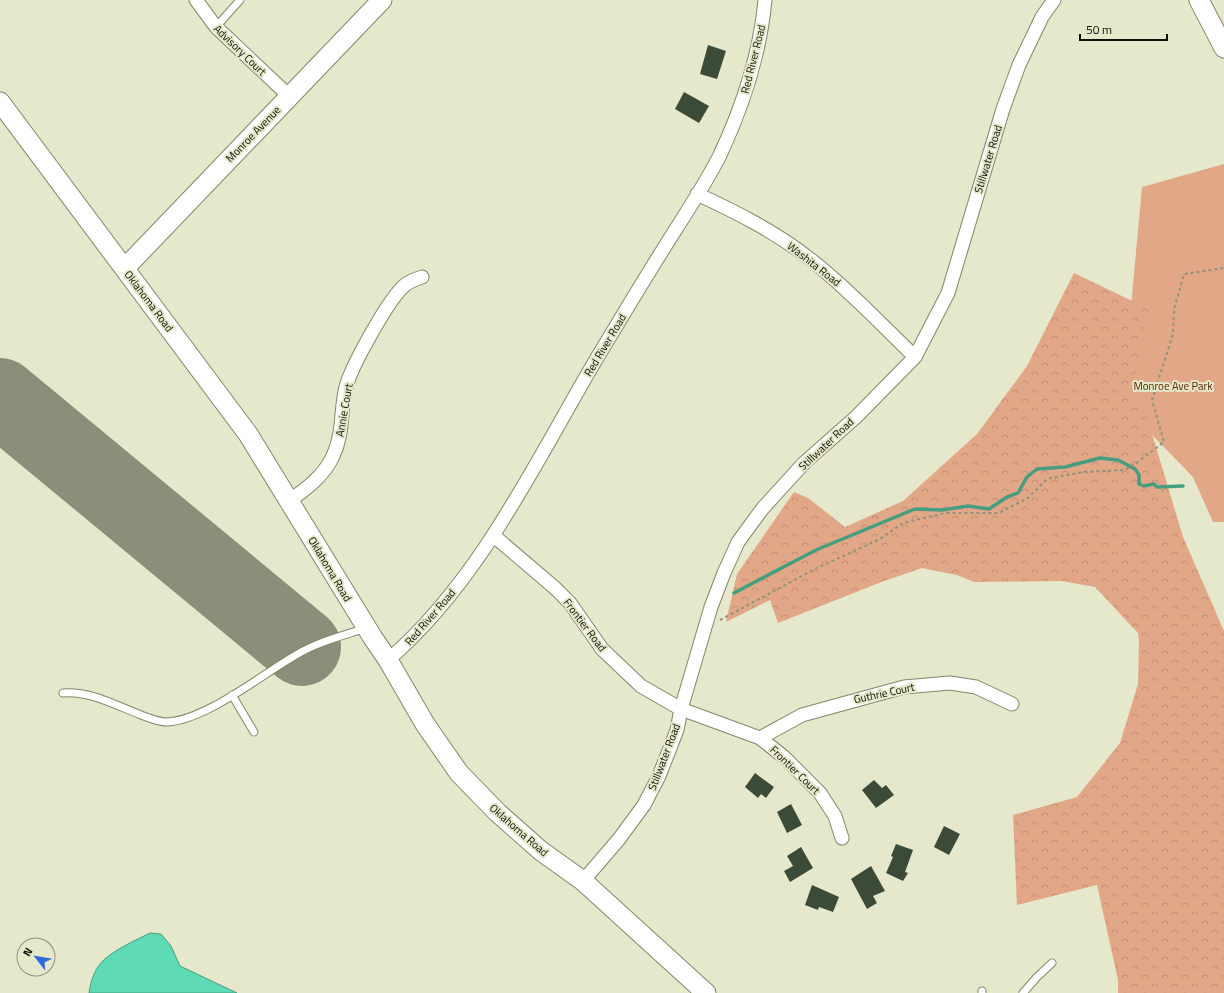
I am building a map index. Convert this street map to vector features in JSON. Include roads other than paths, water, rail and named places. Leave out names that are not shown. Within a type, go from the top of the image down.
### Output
[{"type":"street","name":"Advisory Court","points":[[196,0],[216,28],[289,96]]},
{"type":"street","name":"Monroe Avenue","points":[[125,268],[382,0]]},
{"type":"street","name":"Red River Road","points":[[388,660],[408,644],[438,609],[494,536],[628,307],[719,156],[742,104],[754,62],[763,21],[765,0]]},
{"type":"street","name":"Stillwater Road","points":[[583,881],[620,838],[644,805],[659,776],[677,730],[681,709],[705,628],[724,573],[738,542],[763,508],[804,463],[856,417],[915,357],[948,293],[1003,109],[1019,65],[1042,17],[1054,0]]},
{"type":"street","points":[[1199,0],[1224,48]]},
{"type":"street","name":"Oklahoma Road","points":[[0,102],[248,434],[366,628],[388,660],[425,724],[459,773],[498,814],[541,851],[583,881],[706,993]]},
{"type":"street","name":"Washita Road","points":[[697,194],[735,211],[810,258],[845,289],[915,357]]},
{"type":"street","name":"Annie Court","points":[[289,501],[309,487],[333,457],[343,421],[346,388],[353,368],[387,308],[405,285],[422,277]]},
{"type":"street","name":"Frontier Road","points":[[494,536],[536,570],[565,598],[602,649],[640,686],[681,709]]},
{"type":"street","name":"Guthrie Court","points":[[760,738],[802,715],[904,687],[950,683],[976,687],[1012,704]]},
{"type":"street","name":"Frontier Court","points":[[681,709],[760,738],[784,757],[820,793],[835,816],[842,838]]},
{"type":"lane","points":[[216,28],[240,0]]},
{"type":"lane","points":[[63,693],[75,692],[94,696],[152,719],[166,722],[180,720],[195,715],[297,654],[321,643],[366,628]]},
{"type":"lane","points":[[232,694],[254,732]]},
{"type":"lane","points":[[1023,993],[1052,963]]},
{"type":"waterway","points":[[734,593],[816,550],[915,509],[942,510],[968,506],[989,509],[1007,497],[1018,493],[1027,477],[1037,469],[1065,467],[1100,458],[1118,460],[1135,469],[1139,475],[1139,484],[1144,486],[1154,484],[1157,487],[1183,486]]},
{"type":"park label","name":"Monroe Ave Park","points":[[1173,386]]}]
